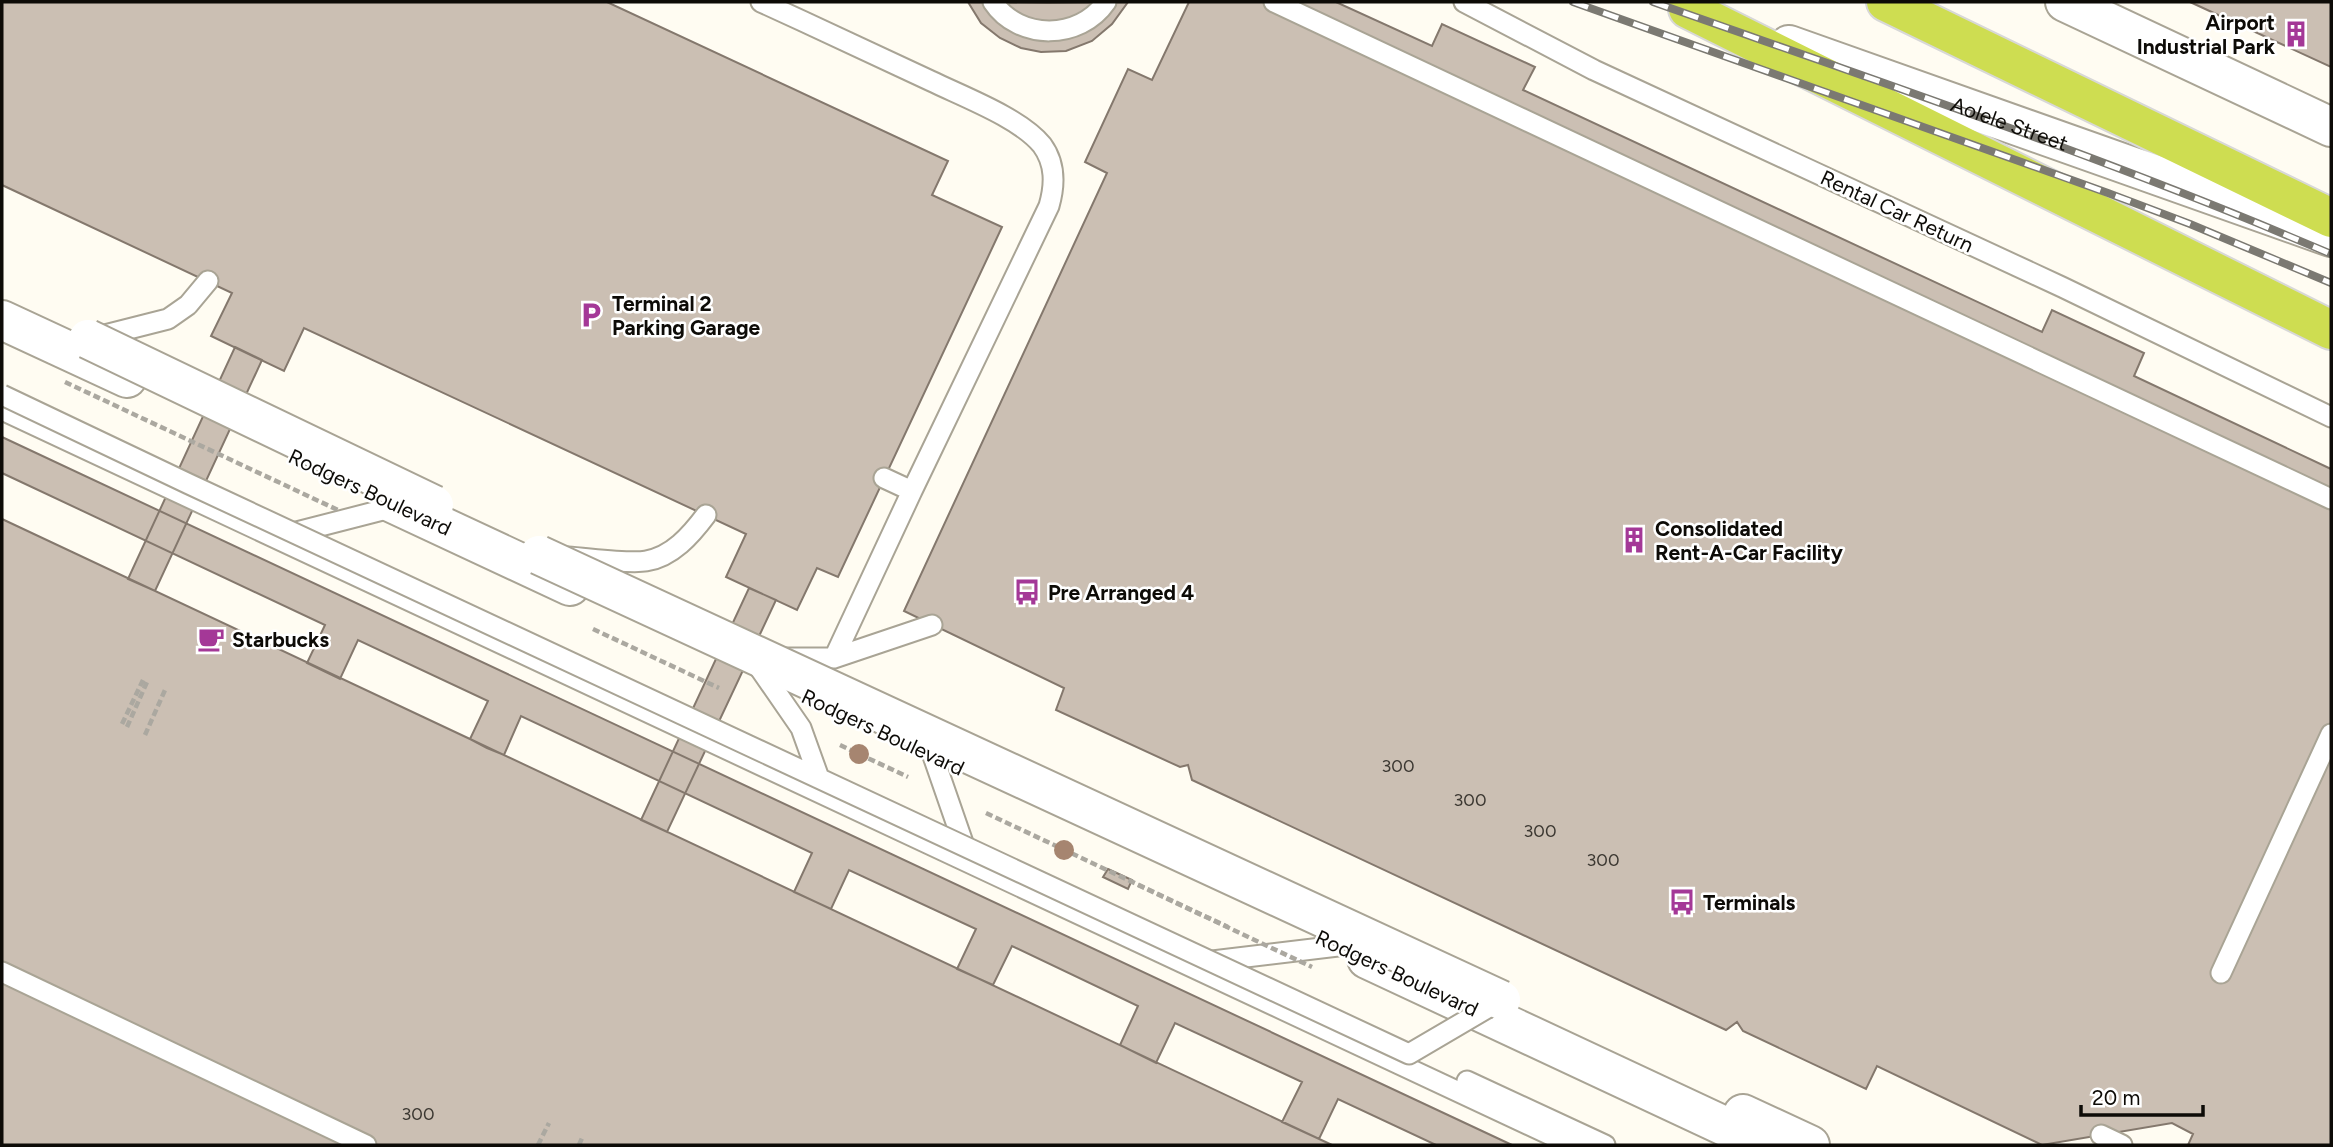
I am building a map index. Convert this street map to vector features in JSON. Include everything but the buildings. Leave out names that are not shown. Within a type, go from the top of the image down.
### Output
[{"type":"highway","points":[[1886,2],[2331,218]]},
{"type":"highway","points":[[1680,6],[2331,330]]},
{"type":"street","points":[[2065,2],[2331,127]]},
{"type":"street","name":"Aolele Street","points":[[1680,6],[2331,237]]},
{"type":"street","points":[[2,299],[539,555],[731,667],[1501,1000],[1810,1145]]},
{"type":"street","name":"Rodgers Boulevard","points":[[2,320],[399,506],[731,667],[923,768],[1325,962],[1765,1145]]},
{"type":"lane","points":[[761,2],[965,97],[1027,129],[1044,148],[1054,169],[1054,190],[1049,206],[834,658]]},
{"type":"lane","points":[[993,2],[1015,22],[1047,32],[1066,29],[1090,19],[1106,2]]},
{"type":"lane","points":[[1274,2],[2331,499]]},
{"type":"lane","name":"Rental Car Return","points":[[1464,2],[1594,70],[2062,287],[2331,416]]},
{"type":"lane","points":[[88,339],[168,319],[188,305],[208,281]]},
{"type":"lane","points":[[2,394],[1605,1145]]},
{"type":"lane","points":[[2,410],[1572,1145]]},
{"type":"lane","points":[[884,478],[912,491]]},
{"type":"lane","points":[[273,538],[399,506]]},
{"type":"lane","points":[[539,555],[645,561],[670,551],[681,543],[692,534],[706,515]]},
{"type":"lane","points":[[731,667],[834,658],[932,625]]},
{"type":"lane","points":[[731,667],[801,728],[819,778]]},
{"type":"lane","points":[[2221,973],[2331,734]]},
{"type":"lane","points":[[923,768],[970,863]]},
{"type":"lane","points":[[1185,964],[1325,962]]},
{"type":"lane","points":[[2,972],[366,1145]]},
{"type":"lane","points":[[1409,1054],[1501,1000]]},
{"type":"lane","points":[[2101,1135],[2122,1145]]},
{"type":"path","points":[[65,382],[340,511]]},
{"type":"path","points":[[593,629],[731,667]]},
{"type":"path","points":[[125,726],[145,681]]},
{"type":"path","points":[[145,735],[165,690]]},
{"type":"path","points":[[837,744],[923,768]]},
{"type":"path","points":[[984,812],[1325,962]]},
{"type":"path","points":[[1138,885],[1325,962]]},
{"type":"path","points":[[538,1145],[549,1123]]},
{"type":"path","points":[[579,1145],[582,1138]]},
{"type":"railway","points":[[1573,2],[2108,193],[2331,283]]},
{"type":"railway","points":[[1653,2],[2079,154],[2331,254]]},
{"type":"place","name":"Airport Industrial Park","points":[[2296,34]]},
{"type":"place","name":"Terminal 2 Parking Garage","points":[[591,315]]},
{"type":"place","name":"Consolidated Rent-A-Car Facility","points":[[1634,540]]},
{"type":"place","name":"Pre Arranged 4","points":[[1027,592]]},
{"type":"place","name":"Starbucks","points":[[211,639]]},
{"type":"place","name":"Terminals","points":[[1682,902]]}]
